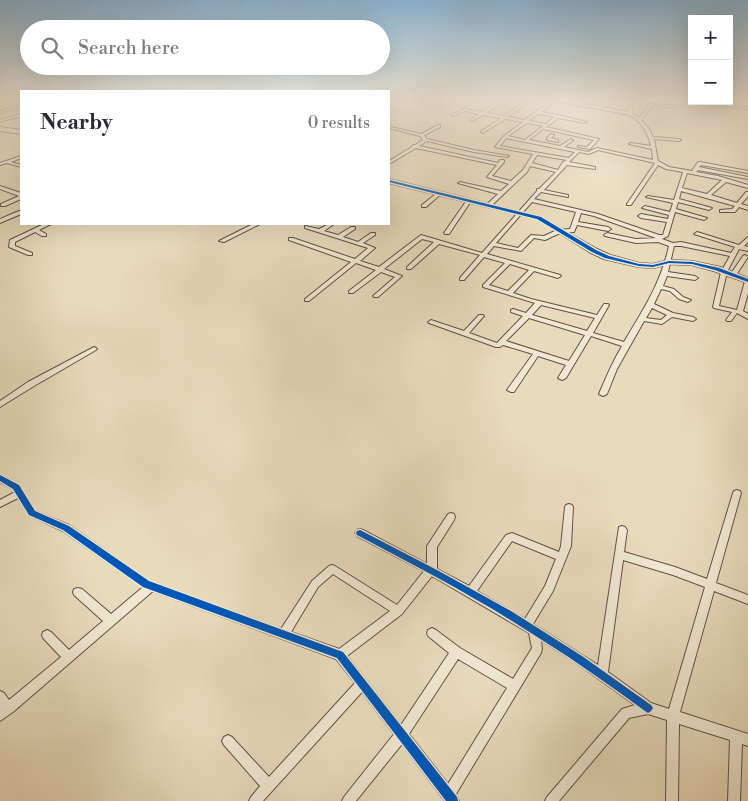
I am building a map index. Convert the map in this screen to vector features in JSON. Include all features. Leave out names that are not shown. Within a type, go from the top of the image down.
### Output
[{"type":"street","points":[[424,137],[426,140],[474,151],[507,156]]},
{"type":"street","points":[[505,137],[497,147],[536,153],[592,168]]},
{"type":"street","points":[[507,137],[588,148],[597,140],[587,137]]},
{"type":"street","points":[[526,141],[530,137]]},
{"type":"street","points":[[550,137],[548,139],[578,151],[589,153],[597,149],[685,172],[695,171],[748,177],[746,187],[725,180],[716,174]]},
{"type":"street","points":[[629,204],[656,163],[651,138],[678,140]]},
{"type":"street","points":[[390,162],[426,140]]},
{"type":"street","points":[[565,145],[571,140]]},
{"type":"street","points":[[428,149],[439,143]]},
{"type":"street","points":[[631,144],[653,148]]},
{"type":"street","points":[[414,146],[499,164]]},
{"type":"street","points":[[512,183],[490,178],[490,175],[514,150]]},
{"type":"street","points":[[462,279],[539,190],[578,151]]},
{"type":"street","points":[[488,206],[512,183],[536,153]]},
{"type":"street","points":[[390,156],[396,158]]},
{"type":"street","points":[[0,164],[20,157]]},
{"type":"street","points":[[7,162],[20,166]]},
{"type":"street","points":[[695,171],[700,163],[748,172]]},
{"type":"street","points":[[529,164],[558,170]]},
{"type":"street","points":[[575,223],[606,234],[636,241],[659,239],[665,236],[685,172]]},
{"type":"street","points":[[708,196],[725,180]]},
{"type":"street","points":[[390,181],[539,218],[607,257],[639,265],[653,266],[670,262],[692,263],[748,281],[738,312],[728,320]]},
{"type":"street","points":[[460,184],[501,193]]},
{"type":"street","points":[[0,187],[20,196]]},
{"type":"street","points":[[680,189],[748,208]]},
{"type":"street","points":[[0,192],[7,190]]},
{"type":"street","points":[[539,190],[566,196]]},
{"type":"street","points":[[722,211],[733,211],[740,205],[748,193]]},
{"type":"street","points":[[424,206],[439,194]]},
{"type":"street","points":[[3,205],[20,196]]},
{"type":"street","points":[[648,197],[709,208]]},
{"type":"street","points":[[530,200],[613,221],[672,244],[681,244],[733,256]]},
{"type":"street","points":[[447,233],[469,201]]},
{"type":"street","points":[[644,208],[704,218]]},
{"type":"street","points":[[494,244],[519,250],[533,236],[545,238],[559,230],[572,231],[579,211]]},
{"type":"street","points":[[0,221],[20,212]]},
{"type":"street","points":[[641,216],[670,221]]},
{"type":"street","points":[[606,234],[613,221]]},
{"type":"street","points":[[30,254],[12,247],[12,240],[46,225]]},
{"type":"street","points":[[222,241],[255,225]]},
{"type":"street","points":[[320,231],[330,225]]},
{"type":"street","points":[[307,227],[372,248],[307,300]]},
{"type":"street","points":[[339,237],[353,228]]},
{"type":"street","points":[[34,230],[44,235]]},
{"type":"street","points":[[358,244],[373,234]]},
{"type":"street","points":[[697,234],[748,249]]},
{"type":"street","points":[[351,292],[421,237],[558,276]]},
{"type":"street","points":[[292,239],[381,268],[400,277],[376,296]]},
{"type":"street","points":[[748,239],[739,246],[724,272],[716,307],[738,312],[748,317]]},
{"type":"street","points":[[409,268],[438,242]]},
{"type":"street","points":[[603,394],[612,370],[651,305],[666,274],[670,262],[672,244]]},
{"type":"street","points":[[733,275],[745,257]]},
{"type":"street","points":[[509,262],[485,286],[508,294],[599,317]]},
{"type":"street","points":[[508,294],[533,269]]},
{"type":"street","points":[[666,274],[695,278]]},
{"type":"street","points":[[660,287],[672,290],[681,298],[688,300]]},
{"type":"street","points":[[432,322],[498,346],[540,302]]},
{"type":"street","points":[[562,378],[606,305]]},
{"type":"street","points":[[651,305],[671,316],[694,319]]},
{"type":"street","points":[[513,311],[628,345]]},
{"type":"street","points":[[465,334],[482,316]]},
{"type":"street","points":[[643,319],[662,322],[671,316]]},
{"type":"street","points":[[502,342],[571,364]]},
{"type":"street","points":[[0,405],[31,384],[94,348]]},
{"type":"street","points":[[511,390],[537,353]]},
{"type":"street","points":[[0,478],[16,487],[32,513],[66,528],[146,584],[340,655],[451,798],[537,649],[530,627],[549,588],[566,546],[569,507]]},
{"type":"street","points":[[0,504],[20,493]]},
{"type":"street","points":[[672,801],[673,716],[737,493]]},
{"type":"street","points":[[340,655],[398,611],[432,569],[432,546],[451,518]]},
{"type":"street","points":[[602,673],[622,530]]},
{"type":"street","points":[[360,533],[432,569],[530,627],[602,673],[648,708],[742,739],[734,801]]},
{"type":"street","points":[[471,592],[509,538],[512,537],[562,557]]},
{"type":"street","points":[[619,555],[675,571],[748,600]]},
{"type":"street","points":[[284,634],[315,584],[332,569],[398,611]]},
{"type":"street","points":[[0,697],[5,711],[152,586]]},
{"type":"street","points":[[78,592],[111,621]]},
{"type":"street","points":[[432,633],[456,652],[514,686]]},
{"type":"street","points":[[47,635],[68,657]]},
{"type":"street","points":[[348,801],[402,734],[456,652]]},
{"type":"street","points":[[255,801],[362,683]]},
{"type":"street","points":[[551,801],[626,713],[648,708]]},
{"type":"street","points":[[228,741],[269,786]]},
{"type":"cycle path","points":[[390,181],[539,218],[607,257],[639,265],[653,266],[669,262],[692,263],[717,269],[748,281]]},
{"type":"cycle path","points":[[0,478],[16,487],[32,513],[66,528],[146,584],[340,655],[453,801]]},
{"type":"cycle path","points":[[360,533],[435,572],[508,614],[579,659],[648,708]]}]
